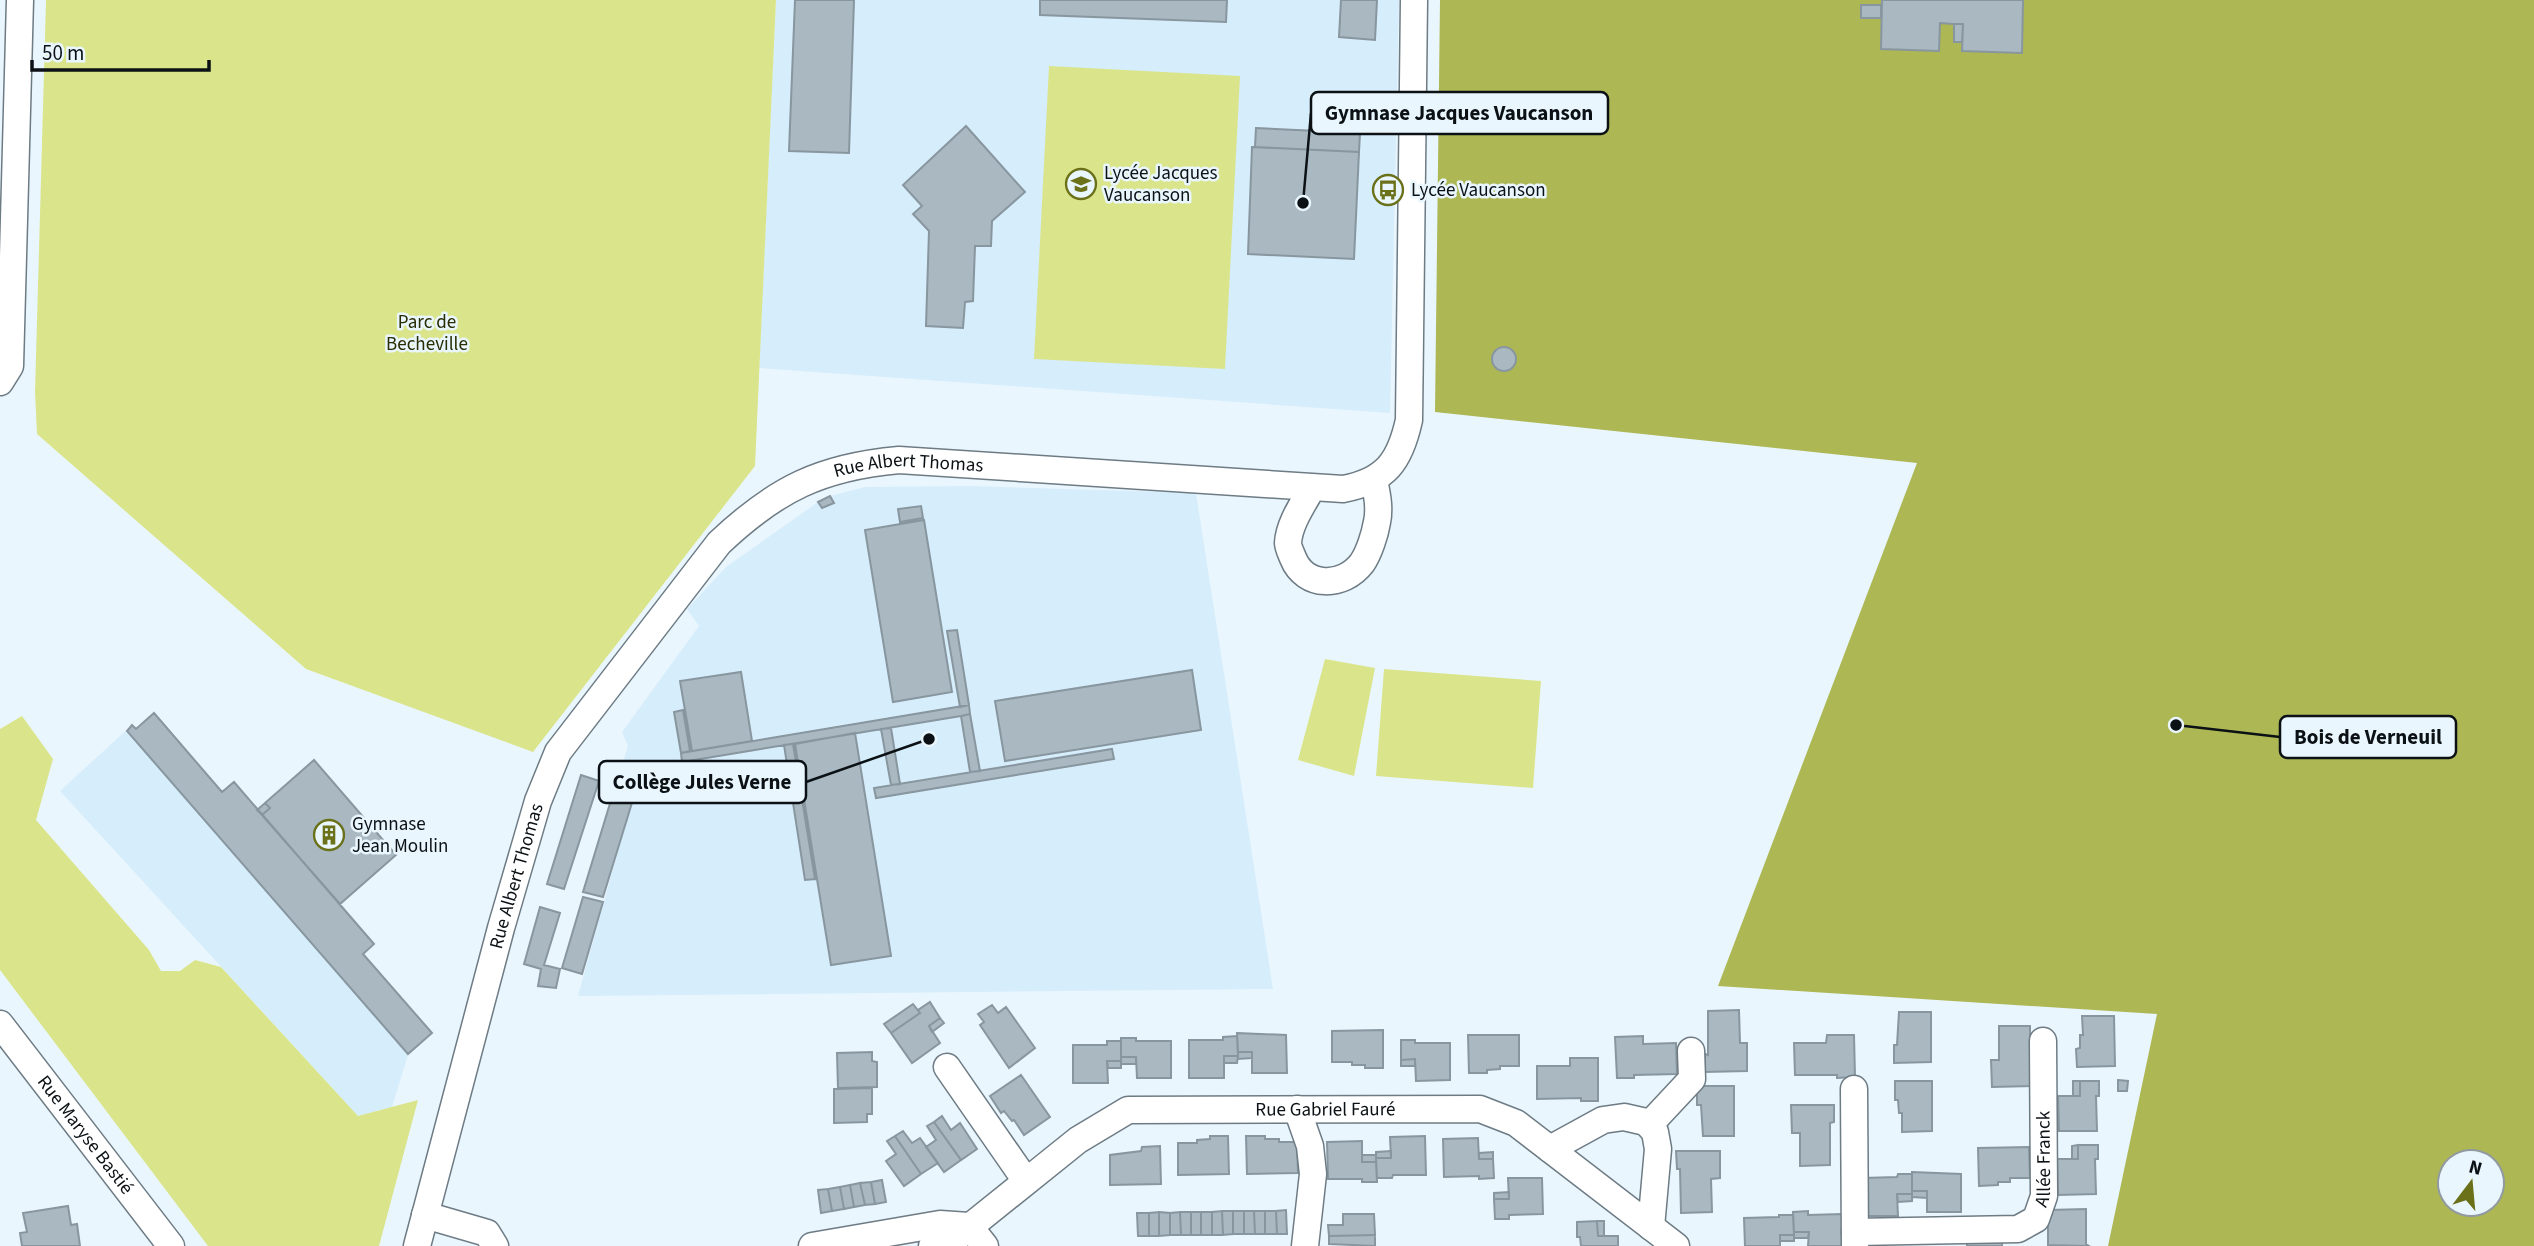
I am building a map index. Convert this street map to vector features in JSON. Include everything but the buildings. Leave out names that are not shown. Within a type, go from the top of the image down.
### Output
[{"type":"street","points":[[0,382],[10,366],[7,181],[20,0]]},
{"type":"street","points":[[1312,488],[1293,524],[1287,544],[1296,565],[1310,578],[1327,583],[1344,578],[1362,563],[1378,522],[1374,480],[1388,470],[1397,457],[1404,443],[1409,420],[1414,0]]},
{"type":"street","name":"Rue Albert Thomas","points":[[417,1246],[501,928],[538,800],[558,751],[719,543],[746,518],[775,497],[837,469],[899,460],[1312,488],[1343,489],[1374,480]]},
{"type":"street","name":"Rue Maryse Bastié","points":[[0,1024],[171,1246]]},
{"type":"street","name":"Allée Franck","points":[[1854,1088],[1855,1239],[2018,1229],[2036,1219],[2044,1196],[2043,1041]]},
{"type":"street","points":[[1649,1125],[1692,1079],[1691,1051]]},
{"type":"street","points":[[947,1067],[1026,1181]]},
{"type":"street","points":[[1297,1109],[1310,1146],[1313,1174],[1305,1246]]},
{"type":"street","name":"Rue Gabriel Fauré","points":[[932,1246],[977,1236],[1026,1181],[1078,1140],[1128,1110],[1480,1109],[1516,1123],[1675,1246]]},
{"type":"street","points":[[1550,1149],[1603,1120],[1624,1117],[1649,1125],[1655,1132],[1658,1149],[1651,1227]]},
{"type":"street","points":[[425,1215],[487,1233],[495,1246]]},
{"type":"street","points":[[812,1246],[940,1223],[977,1236]]},
{"type":"shaded area","name":"Lycée Jacques Vaucanson","points":[[776,0],[1399,0],[1390,413],[759,368]]},
{"type":"shaded area","points":[[970,486],[1196,493],[1273,989],[578,996],[634,793],[615,787],[628,746],[622,732],[699,626],[687,609],[726,567],[830,496],[865,487]]},
{"type":"shaded area","points":[[154,713],[222,792],[234,782],[340,904],[374,944],[363,954],[432,1033],[408,1055],[392,1107],[358,1116],[60,791],[132,725],[136,729]]},
{"type":"green space","name":"Parc de Becheville","points":[[46,0],[776,0],[755,466],[533,752],[306,669],[37,434],[35,392]]},
{"type":"green space","points":[[1440,0],[2534,0],[2534,1246],[2108,1246],[2157,1014],[1718,986],[1917,463],[1435,412]]},
{"type":"green space","points":[[1049,66],[1240,76],[1225,369],[1034,359]]},
{"type":"green space","points":[[1325,659],[1375,668],[1354,776],[1298,760]]},
{"type":"green space","points":[[1384,669],[1541,681],[1533,788],[1376,776]]},
{"type":"green space","points":[[22,716],[53,759],[36,820],[149,950],[161,971],[180,971],[195,960],[221,967],[358,1116],[418,1100],[379,1246],[208,1246],[0,970],[0,729]]},
{"type":"place","name":"Lycée Jacques Vaucanson","points":[[1081,184]]},
{"type":"place","name":"Lycée Vaucanson","points":[[1388,190]]},
{"type":"place","name":"Gymnase Jacques Vaucanson","points":[[1303,203]]},
{"type":"place","name":"Bois de Verneuil","points":[[2176,725]]},
{"type":"place","name":"Collège Jules Verne","points":[[929,739]]},
{"type":"place","name":"Gymnase Jean Moulin","points":[[329,835]]}]
